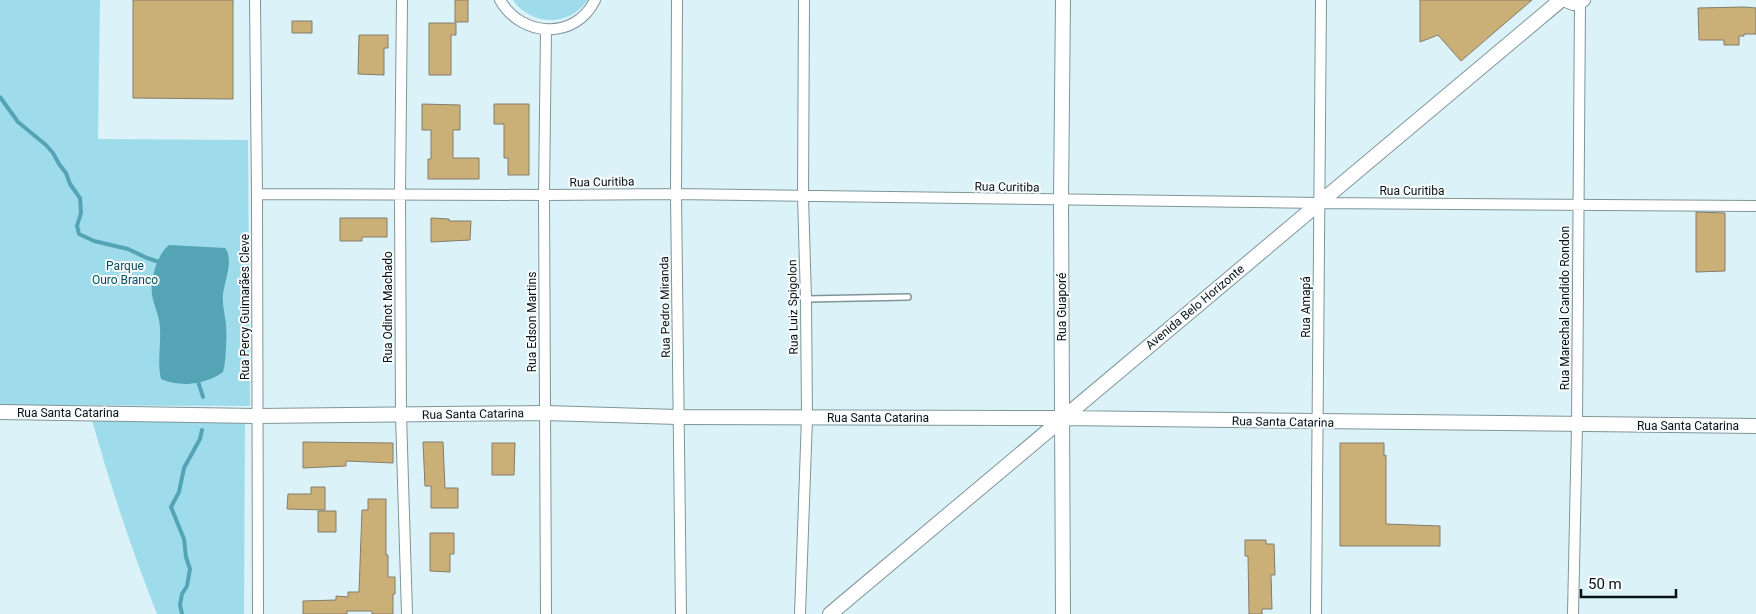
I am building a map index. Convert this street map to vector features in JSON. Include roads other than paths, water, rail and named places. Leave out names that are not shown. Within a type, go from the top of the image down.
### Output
[{"type":"street","name":"Rua Percy Guimarães Cleve","points":[[255,0],[258,614]]},
{"type":"street","name":"Rua Odinot Machado","points":[[402,0],[400,194],[401,415],[407,614]]},
{"type":"street","points":[[500,0],[505,9],[516,20],[531,27],[546,30],[574,23],[585,14],[595,0]]},
{"type":"street","name":"Rua Pedro Miranda","points":[[677,0],[676,194],[681,614]]},
{"type":"street","name":"Rua Luiz Spigolon","points":[[800,614],[807,418],[803,197],[804,0]]},
{"type":"street","name":"Rua Guaporé","points":[[1062,614],[1063,0]]},
{"type":"street","name":"Rua Amapá","points":[[1316,614],[1321,0]]},
{"type":"street","name":"Avenida Belo Horizonte","points":[[830,614],[1561,0]]},
{"type":"street","points":[[1566,0],[1574,3],[1582,1]]},
{"type":"street","name":"Rua Marechal Candido Rondon","points":[[1574,614],[1582,1]]},
{"type":"street","name":"Rua Edson Martins","points":[[546,30],[544,195],[546,614]]},
{"type":"street","name":"Rua Curitiba","points":[[257,194],[676,194],[1318,203],[1756,206]]},
{"type":"street","name":"Rua Santa Catarina","points":[[0,412],[257,416],[544,413],[678,417],[1062,418],[1756,426]]},
{"type":"lane","points":[[806,299],[908,297]]},
{"type":"waterway","points":[[0,97],[18,122],[53,153],[66,173],[70,184],[80,198],[81,213],[77,226],[79,234],[94,241],[128,249],[162,263]]},
{"type":"waterway","points":[[197,378],[203,397]]},
{"type":"waterway","points":[[182,614],[180,605],[182,594],[187,586],[190,569],[186,557],[184,539],[171,507],[179,492],[184,468],[200,439],[202,430]]},
{"type":"park label","name":"Parque Ouro Branco","points":[[125,273]]}]
